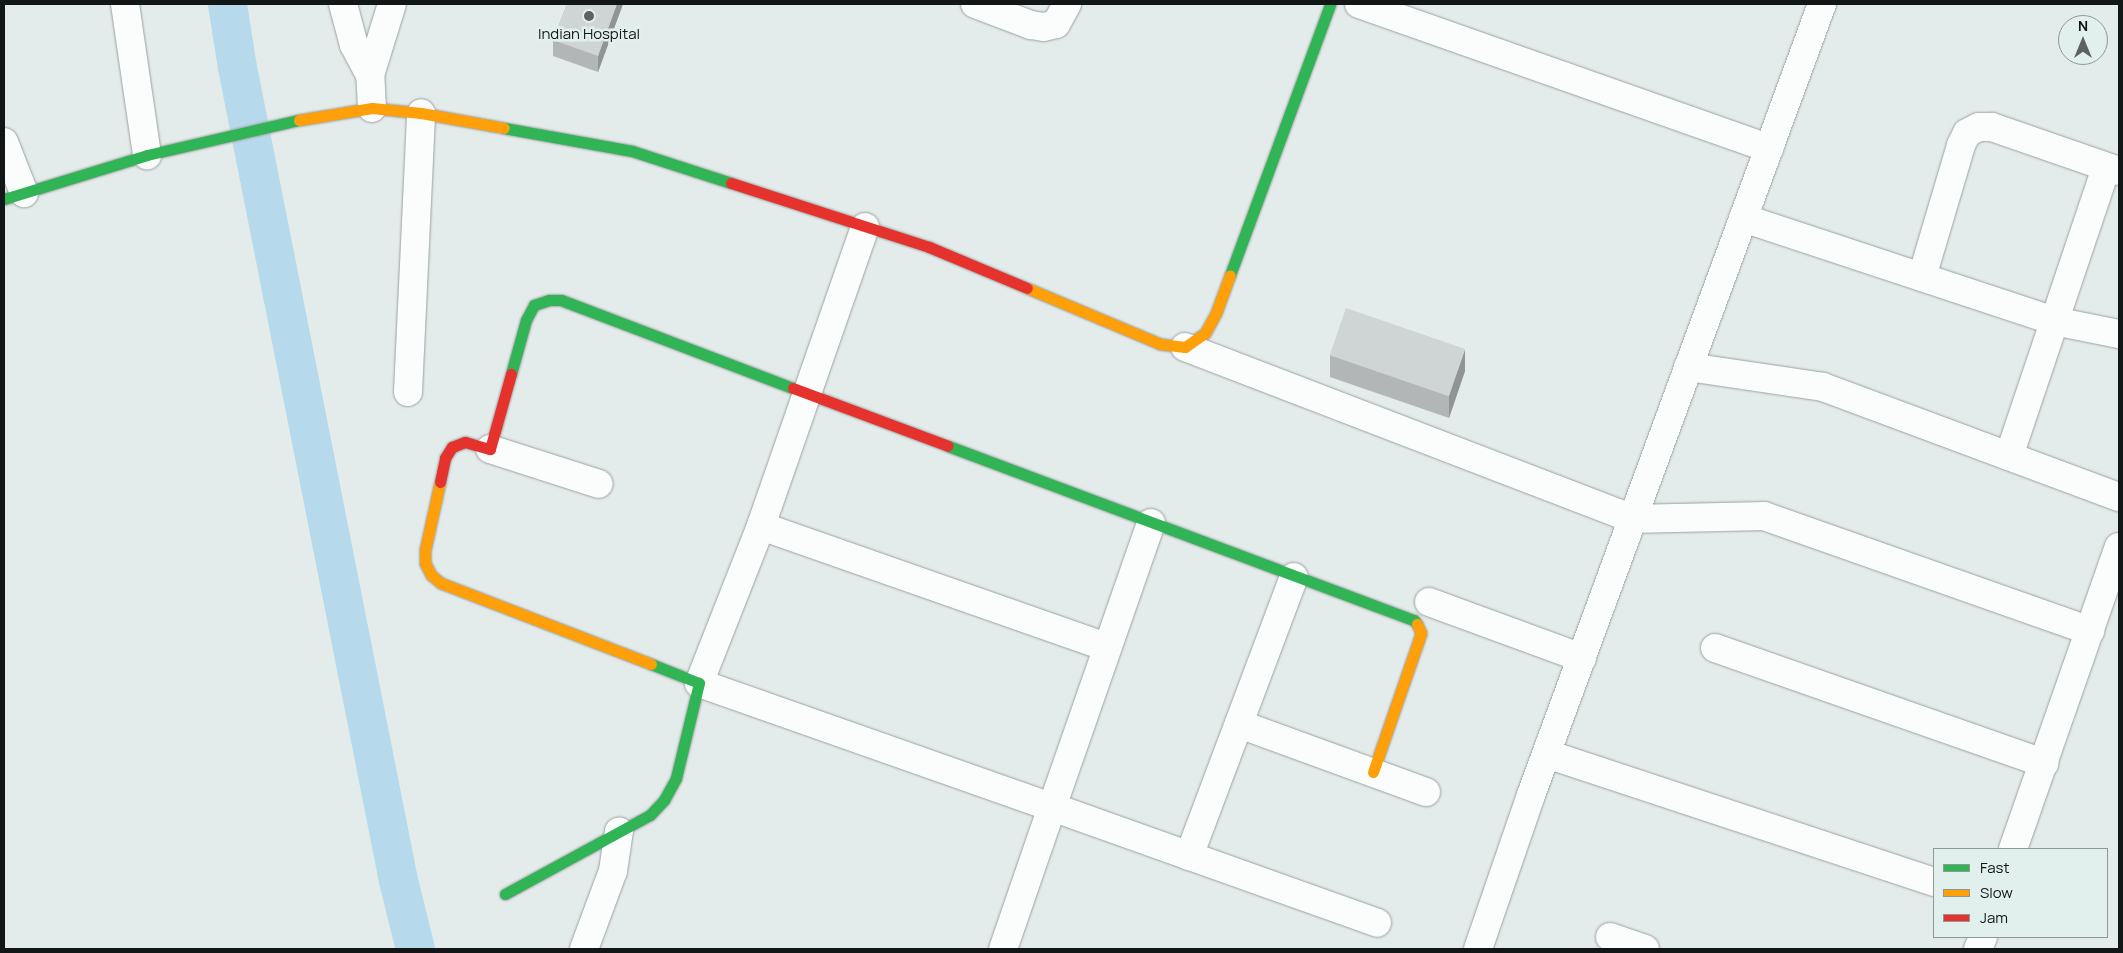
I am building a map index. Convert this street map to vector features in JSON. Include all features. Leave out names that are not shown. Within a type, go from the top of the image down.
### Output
[{"type":"street","points":[[125,4],[147,155]]},
{"type":"street","points":[[343,4],[354,45],[370,75]]},
{"type":"street","points":[[372,108],[370,75],[392,4]]},
{"type":"street","points":[[975,4],[1031,25],[1044,27],[1056,24],[1066,4]]},
{"type":"street","points":[[1185,347],[1205,333],[1216,313],[1330,4]]},
{"type":"street","points":[[1359,4],[1769,148]]},
{"type":"street","points":[[1478,949],[1632,520],[1822,4]]},
{"type":"street","points":[[4,142],[14,196],[147,155],[311,117],[372,108],[421,112],[632,151],[929,246],[1160,344],[1185,347],[1632,520],[1764,516],[2090,631]]},
{"type":"street","points":[[408,392],[421,112]]},
{"type":"street","points":[[1922,277],[1967,133],[1979,127],[1992,127],[2113,169],[2054,321],[2009,456]]},
{"type":"street","points":[[1743,218],[2054,321],[2119,334]]},
{"type":"street","points":[[505,894],[650,815],[664,800],[676,778],[699,682],[761,526],[865,227]]},
{"type":"street","points":[[490,449],[526,320],[534,305],[549,300],[562,300],[1294,577],[1414,620],[1419,626],[1421,633],[1373,772]]},
{"type":"street","points":[[1688,367],[1824,387],[2119,497]]},
{"type":"street","points":[[599,484],[465,442],[452,447],[445,458],[425,550],[425,563],[431,575],[441,583],[699,682],[1377,923]]},
{"type":"street","points":[[1011,947],[1052,807],[1106,647],[1151,523]]},
{"type":"street","points":[[761,526],[1106,647]]},
{"type":"street","points":[[2013,848],[2119,547]]},
{"type":"street","points":[[1189,856],[1294,577]]},
{"type":"street","points":[[1429,602],[1582,658]]},
{"type":"street","points":[[1714,648],[2044,763]]},
{"type":"street","points":[[1239,724],[1426,792]]},
{"type":"street","points":[[1547,754],[1933,882]]},
{"type":"street","points":[[584,949],[613,871],[619,831]]},
{"type":"street","points":[[1610,937],[1645,949]]},
{"type":"building","points":[[567,4],[617,4],[598,56],[553,40]]},
{"type":"building","points":[[1346,308],[1465,349],[1449,396],[1330,355]]},
{"type":"waterway","points":[[227,4],[237,67],[398,880],[415,949]]},
{"type":"traffic: fast","points":[[1230,275],[1330,4]]},
{"type":"traffic: fast","points":[[4,199],[147,155],[299,120]]},
{"type":"traffic: fast","points":[[504,128],[632,151],[731,183]]},
{"type":"traffic: fast","points":[[511,374],[526,320],[534,305],[549,300],[561,300],[793,388]]},
{"type":"traffic: fast","points":[[948,446],[1414,620],[1417,624]]},
{"type":"traffic: fast","points":[[505,894],[650,815],[664,800],[676,778],[699,683],[651,664]]},
{"type":"traffic: slow","points":[[299,120],[372,108],[421,113],[504,128]]},
{"type":"traffic: slow","points":[[1027,288],[1160,344],[1185,347],[1205,333],[1216,313],[1230,275]]},
{"type":"traffic: slow","points":[[440,482],[425,550],[425,563],[431,575],[441,583],[651,664]]},
{"type":"traffic: slow","points":[[1373,772],[1421,633],[1417,624]]},
{"type":"traffic: jam","points":[[731,183],[929,247],[1027,288]]},
{"type":"traffic: jam","points":[[440,482],[445,458],[452,447],[465,442],[490,449],[511,374]]},
{"type":"traffic: jam","points":[[793,388],[948,446]]},
{"type":"place","name":"Indian Hospital","points":[[589,16]]}]
